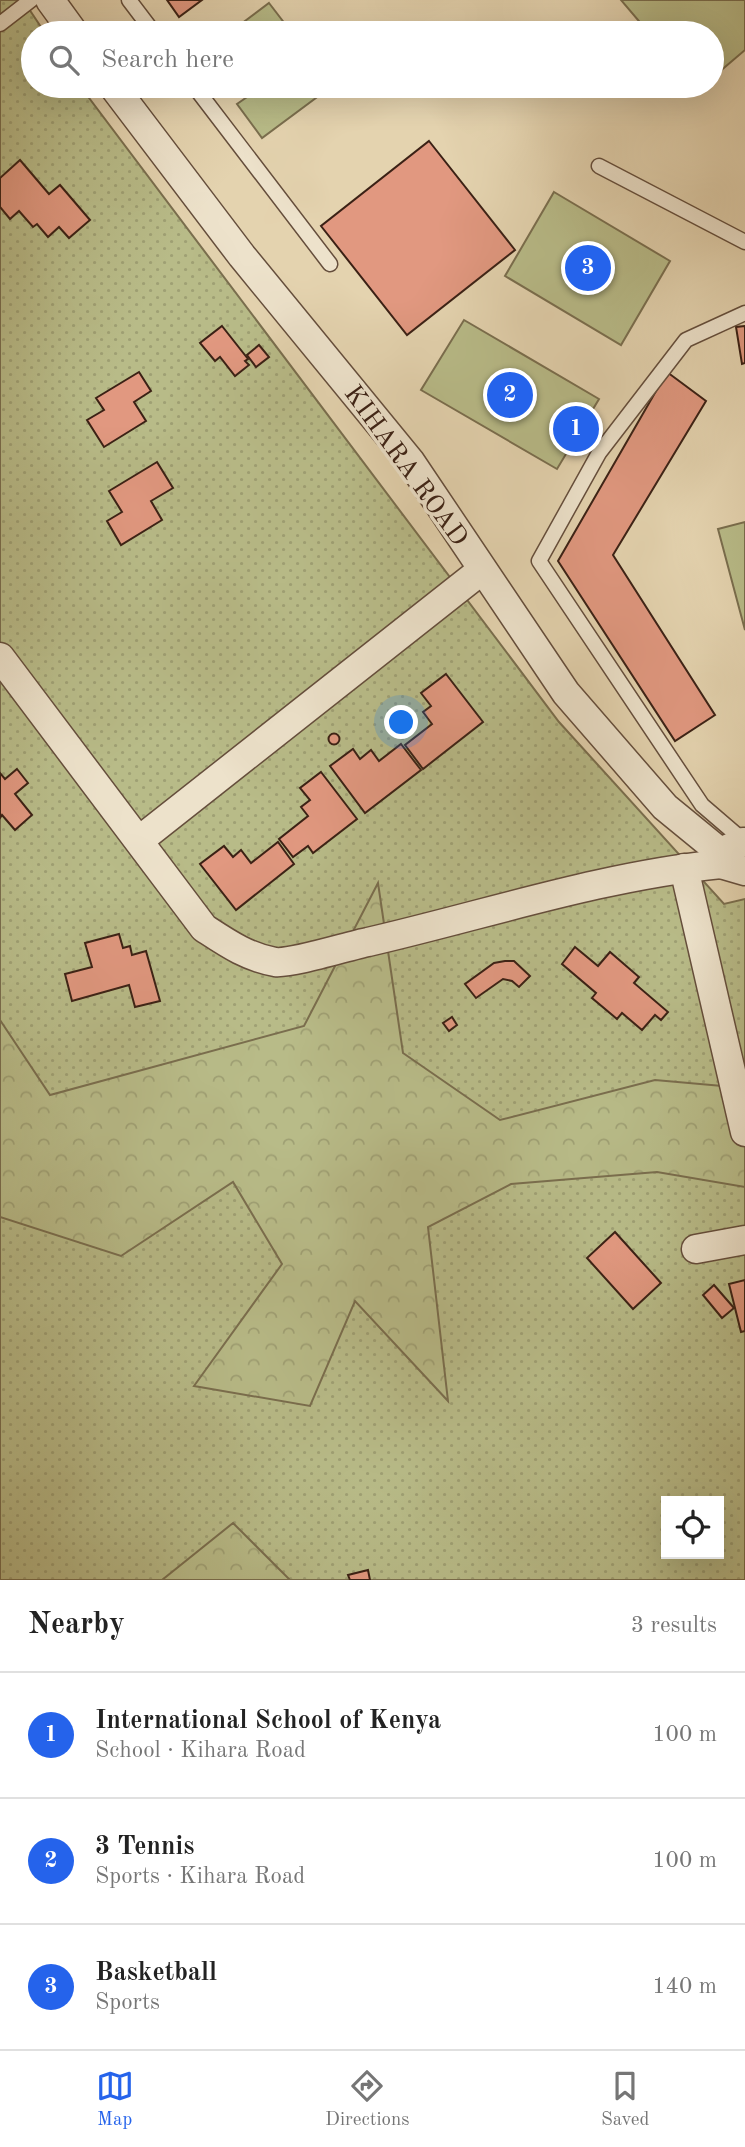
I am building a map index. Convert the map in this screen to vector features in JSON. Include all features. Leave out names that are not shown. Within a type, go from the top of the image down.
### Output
[{"type":"street","points":[[50,0],[65,21]]},
{"type":"street","name":"KIHARA ROAD","points":[[122,98],[242,256],[410,461],[566,693],[665,807],[729,852]]},
{"type":"street","points":[[141,839],[482,570]]},
{"type":"street","points":[[0,657],[141,839],[204,928],[240,952],[278,962],[454,922],[624,877],[684,867],[729,852]]},
{"type":"street","points":[[684,867],[745,1132]]},
{"type":"street","points":[[696,1249],[745,1240]]},
{"type":"lane","points":[[0,24],[31,0]]},
{"type":"lane","points":[[129,0],[145,21]]},
{"type":"lane","points":[[203,98],[330,264]]},
{"type":"lane","points":[[598,166],[745,242]]},
{"type":"lane","points":[[729,852],[702,805],[539,561],[599,453],[686,340],[745,313]]},
{"type":"green space","points":[[0,0],[23,0],[37,21],[21,21],[21,98],[89,98],[559,722],[724,904],[745,899],[745,1580],[0,1580]]},
{"type":"green space","points":[[621,0],[745,0],[745,50],[724,68],[724,21],[639,21]]},
{"type":"green space","points":[[269,3],[283,21],[245,21]]},
{"type":"green space","points":[[246,98],[316,98],[262,138],[237,104]]},
{"type":"green space","points":[[554,192],[670,261],[621,345],[505,276]]},
{"type":"green space","points":[[464,320],[599,399],[557,469],[421,390]]},
{"type":"green space","points":[[745,522],[745,630],[718,529]]},
{"type":"green space","points":[[378,883],[403,1053],[500,1120],[655,1080],[745,1088],[745,1187],[657,1172],[511,1184],[428,1227],[448,1401],[355,1301],[310,1406],[194,1386],[282,1264],[233,1182],[121,1256],[0,1217],[0,1020],[50,1095],[304,1026]]},
{"type":"green space","points":[[233,1523],[290,1580],[162,1580]]},
{"type":"building","points":[[167,0],[202,0],[179,17]]},
{"type":"building","points":[[429,141],[515,250],[407,335],[321,226]]},
{"type":"building","points":[[20,160],[49,194],[60,185],[90,220],[69,238],[59,227],[48,237],[37,224],[33,227],[19,211],[10,219],[0,207],[0,178]]},
{"type":"building","points":[[222,326],[248,359],[245,361],[249,365],[235,376],[220,357],[215,361],[200,343]]},
{"type":"building","points":[[745,326],[745,363],[742,364],[736,327]]},
{"type":"building","points":[[259,345],[269,357],[256,367],[247,355]]},
{"type":"building","points":[[139,372],[151,391],[134,402],[146,421],[104,447],[87,420],[104,410],[96,398]]},
{"type":"building","points":[[667,372],[706,401],[613,555],[715,715],[675,741],[558,561]]},
{"type":"building","points":[[157,462],[173,488],[151,501],[162,520],[121,545],[107,521],[122,512],[109,491]]},
{"type":"building","points":[[446,674],[483,722],[423,769],[405,745],[432,724],[423,712],[431,706],[421,693]]},
{"type":"building","points":[[334,734],[338,735],[338,743],[334,744],[330,743],[329,739],[330,735]]},
{"type":"building","points":[[401,744],[421,770],[365,813],[330,766],[353,749],[360,759],[371,750],[379,761]]},
{"type":"building","points":[[17,769],[28,783],[15,794],[32,815],[15,830],[2,815],[0,818],[0,773],[5,779]]},
{"type":"building","points":[[321,772],[357,819],[313,853],[308,846],[293,857],[279,839],[308,816],[301,807],[310,800],[300,788]]},
{"type":"building","points":[[278,842],[294,864],[236,910],[200,864],[224,846],[233,857],[241,850],[251,863]]},
{"type":"building","points":[[119,934],[123,948],[130,946],[132,955],[146,951],[160,1001],[135,1007],[129,985],[72,1001],[65,974],[92,967],[85,943]]},
{"type":"building","points":[[575,947],[598,966],[610,952],[639,977],[634,983],[668,1012],[661,1020],[655,1015],[642,1030],[622,1013],[617,1019],[592,998],[596,993],[562,964]]},
{"type":"building","points":[[514,961],[530,976],[519,987],[512,981],[503,979],[476,998],[465,984],[494,963]]},
{"type":"building","points":[[452,1017],[457,1025],[449,1031],[443,1023]]},
{"type":"building","points":[[615,1232],[661,1283],[633,1309],[587,1258]]},
{"type":"building","points":[[745,1280],[745,1331],[741,1332],[729,1284]]},
{"type":"building","points":[[714,1285],[734,1308],[722,1318],[703,1295]]},
{"type":"building","points":[[368,1570],[370,1580],[350,1580],[348,1575]]},
{"type":"place","name":"Basketball","points":[[588,268]]},
{"type":"place","name":"3 Tennis","points":[[510,395]]},
{"type":"place","name":"International School of Kenya","points":[[576,429]]}]
